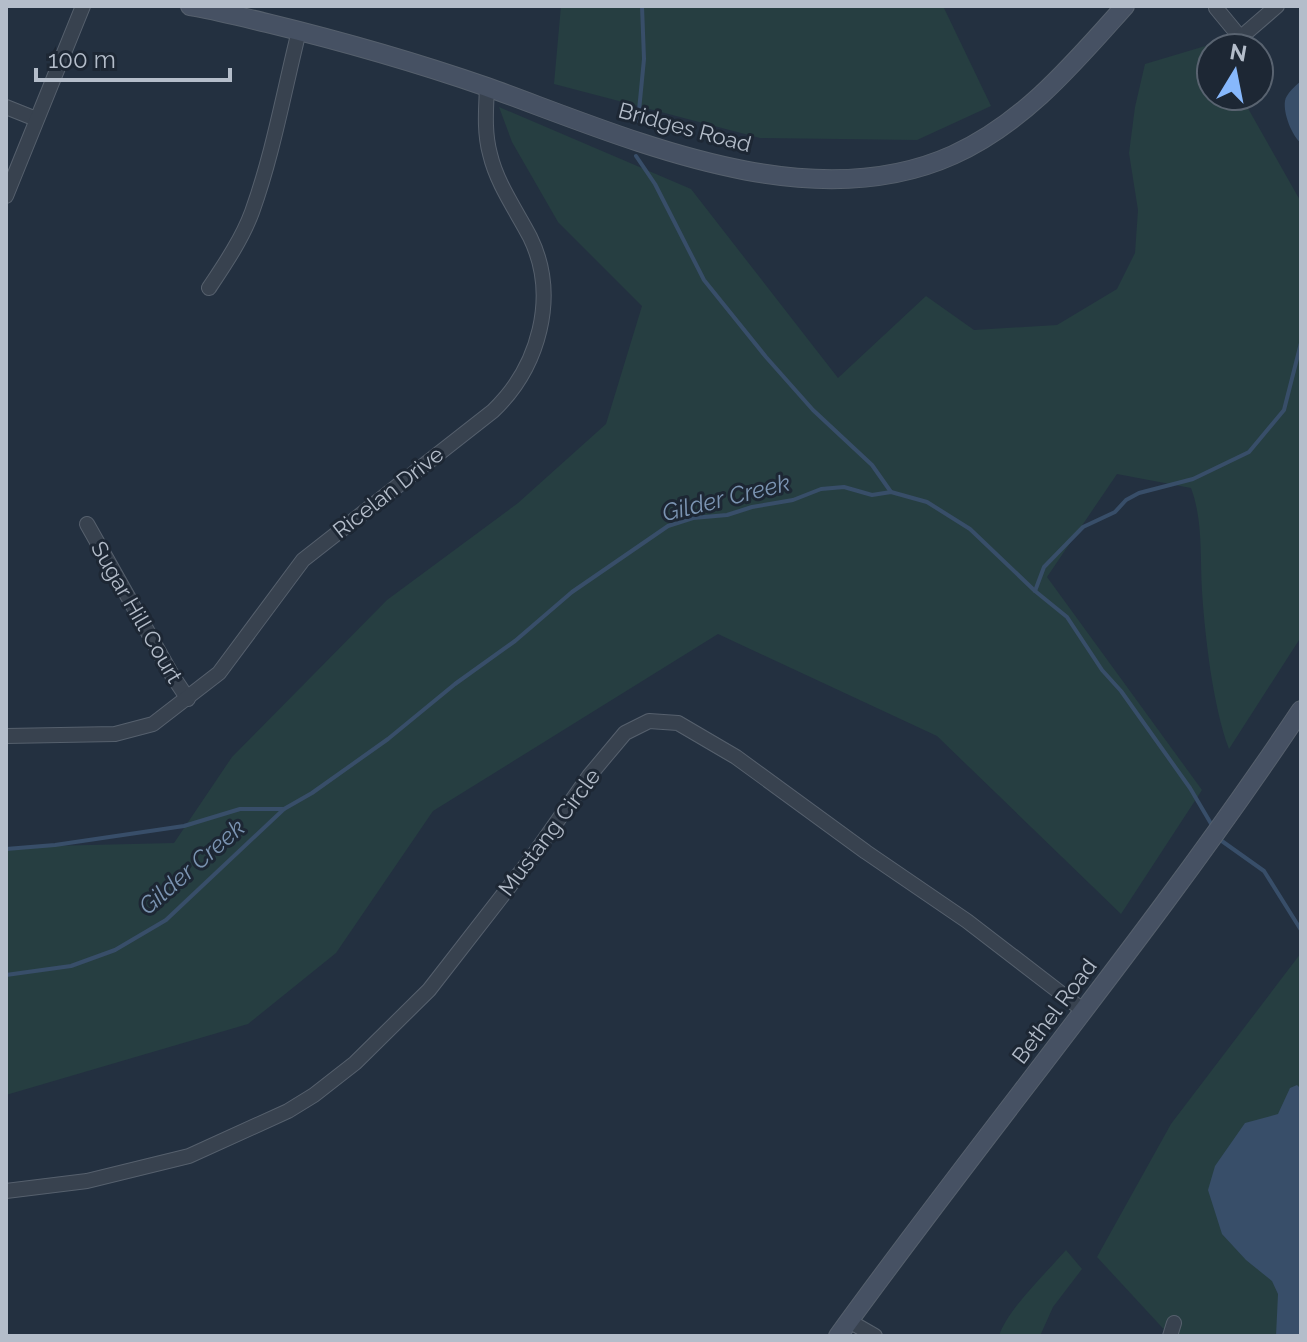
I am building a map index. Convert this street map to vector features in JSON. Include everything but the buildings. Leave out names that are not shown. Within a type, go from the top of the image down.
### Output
[{"type":"main road","name":"Bridges Road","points":[[190,6],[393,56],[632,140],[739,168],[815,178],[874,176],[928,164],[994,133],[1042,95],[1125,6]]},
{"type":"main road","name":"Bethel Road","points":[[843,1328],[1216,833],[1301,710]]},
{"type":"street","points":[[6,196],[83,6]]},
{"type":"street","points":[[1255,32],[1277,6]]},
{"type":"street","points":[[1216,8],[1236,32]]},
{"type":"street","points":[[209,288],[230,256],[251,214],[299,31]]},
{"type":"street","name":"Ricelan Drive","points":[[6,736],[123,733],[153,724],[219,673],[303,560],[493,411],[510,392],[528,365],[542,323],[542,278],[534,247],[490,155],[486,122],[487,87]]},
{"type":"street","points":[[6,107],[36,119]]},
{"type":"street","name":"Sugar Hill Court","points":[[87,524],[188,699]]},
{"type":"street","name":"Mustang Circle","points":[[6,1191],[87,1181],[189,1156],[288,1111],[314,1095],[355,1063],[429,990],[530,860],[589,776],[625,733],[649,721],[678,723],[736,757],[967,921],[1084,1011]]},
{"type":"street","points":[[843,1328],[875,1336]]},
{"type":"green space","points":[[561,6],[943,6],[991,106],[917,140],[760,138],[554,84]]},
{"type":"green space","points":[[1195,49],[1195,112],[1250,112],[1301,202],[1301,637],[1229,749],[1218,713],[1211,671],[1203,609],[1199,525],[1191,488],[1117,474],[1047,577],[1202,790],[1121,914],[937,736],[718,634],[433,811],[336,953],[248,1024],[6,1095],[6,847],[174,843],[232,757],[387,600],[518,503],[606,424],[642,306],[558,222],[512,142],[499,107],[691,189],[838,378],[926,296],[974,330],[1057,325],[1117,289],[1135,253],[1138,210],[1129,153],[1145,64]]},
{"type":"green space","points":[[1301,953],[1301,1336],[1170,1336],[1097,1257],[1171,1124]]},
{"type":"green space","points":[[1066,1250],[1082,1269],[1053,1307],[1040,1336],[999,1336],[1019,1303]]},
{"type":"water","points":[[1301,81],[1301,143],[1291,130],[1285,101]]},
{"type":"water","points":[[1297,1085],[1301,1089],[1301,1336],[1276,1336],[1278,1294],[1272,1281],[1246,1260],[1222,1234],[1208,1190],[1215,1166],[1245,1123],[1278,1114],[1290,1088]]},
{"type":"waterway","points":[[638,121],[644,59],[642,6]]},
{"type":"waterway","points":[[636,156],[655,184],[704,280],[766,357],[813,410],[872,465],[891,492]]},
{"type":"waterway","points":[[1035,591],[1044,567],[1083,527],[1115,512],[1126,500],[1139,493],[1193,479],[1249,452],[1284,410],[1301,343]]},
{"type":"waterway","name":"Gilder Creek","points":[[6,975],[71,966],[115,950],[166,920],[284,809],[388,739],[455,684],[515,641],[572,592],[668,526],[693,518],[727,515],[793,500],[821,489],[844,487],[872,495],[891,492],[927,502],[970,529],[1067,617],[1102,670],[1121,691],[1190,788],[1213,827]]},
{"type":"waterway","points":[[6,849],[184,826],[240,809],[284,809]]},
{"type":"waterway","name":"Gilder Creek","points":[[1219,839],[1264,871],[1301,930]]}]
